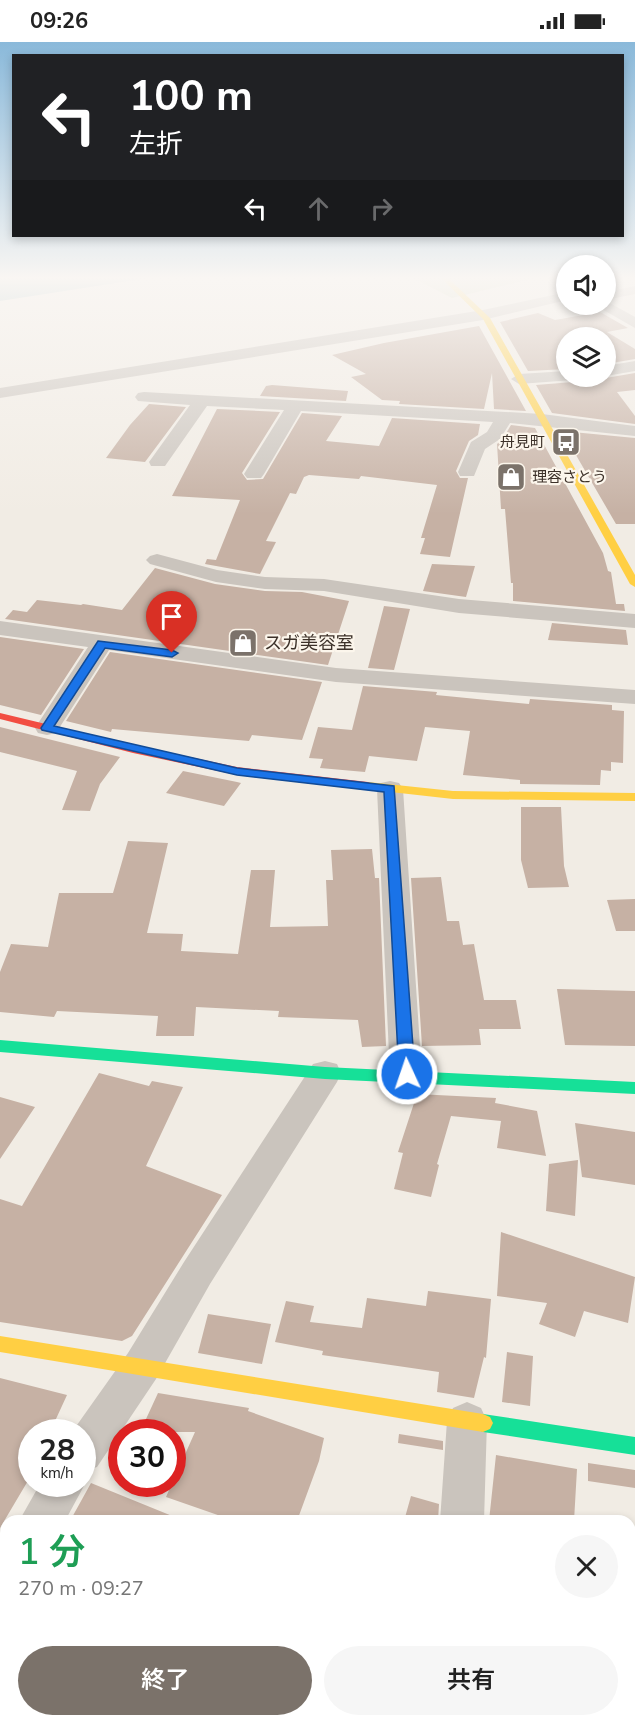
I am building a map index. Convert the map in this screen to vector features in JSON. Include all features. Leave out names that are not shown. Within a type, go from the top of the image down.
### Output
[{"type":"street","points":[[0,393],[222,357]]},
{"type":"street","points":[[506,357],[635,584]]},
{"type":"street","points":[[616,369],[635,366]]},
{"type":"street","points":[[519,379],[556,377]]},
{"type":"street","points":[[144,397],[542,419],[635,431]]},
{"type":"street","points":[[158,462],[202,400]]},
{"type":"street","points":[[254,474],[295,407]]},
{"type":"street","points":[[467,472],[477,446],[494,435],[504,417]]},
{"type":"street","points":[[156,560],[216,576],[265,583],[324,585],[459,606],[635,621]]},
{"type":"street","points":[[0,628],[336,675],[635,697]]},
{"type":"street","points":[[47,728],[102,644]]},
{"type":"street","points":[[0,716],[237,771],[453,795],[635,797]]},
{"type":"street","points":[[390,789],[406,1077]]},
{"type":"street","points":[[0,1046],[325,1073],[635,1088]]},
{"type":"street","points":[[96,1433],[142,1366],[197,1273],[325,1073]]},
{"type":"street","points":[[0,1344],[467,1421],[635,1446]]},
{"type":"street","points":[[462,1515],[467,1421]]},
{"type":"street","points":[[45,1515],[56,1497]]},
{"type":"building","points":[[335,357],[496,357],[526,411],[494,409],[492,373],[484,409],[399,404],[400,401],[382,400],[351,377],[366,374]]},
{"type":"building","points":[[520,357],[556,357],[556,370],[528,371]]},
{"type":"building","points":[[616,357],[635,357],[635,359],[616,362]]},
{"type":"building","points":[[635,373],[635,390],[617,392],[635,416],[635,424],[552,413],[536,385],[556,383],[556,387],[616,387],[616,376]]},
{"type":"building","points":[[266,386],[348,391],[346,401],[260,396]]},
{"type":"building","points":[[149,404],[186,407],[145,462],[106,458],[130,425]]},
{"type":"building","points":[[217,409],[280,412],[242,473],[247,480],[263,479],[302,413],[342,416],[326,441],[379,446],[392,418],[480,424],[478,435],[469,441],[456,471],[460,478],[468,478],[450,557],[420,554],[425,538],[421,538],[437,485],[361,476],[359,479],[309,475],[304,477],[296,494],[290,493],[266,541],[276,542],[260,574],[205,564],[207,559],[216,560],[240,500],[172,496]]},
{"type":"building","points":[[511,425],[535,428],[603,553],[608,571],[611,572],[616,604],[624,604],[625,611],[513,601],[505,509],[501,509],[497,444]]},
{"type":"building","points":[[562,431],[635,438],[635,524],[616,524]]},
{"type":"building","points":[[432,564],[475,566],[466,597],[423,591]]},
{"type":"building","points":[[155,568],[215,584],[265,591],[302,592],[349,601],[328,665],[5,619],[13,610],[27,612],[37,600],[122,610]]},
{"type":"building","points":[[384,606],[410,609],[394,670],[368,668]]},
{"type":"building","points":[[552,623],[626,630],[628,645],[548,640]]},
{"type":"building","points":[[0,637],[84,649],[41,715],[0,705]]},
{"type":"building","points":[[110,652],[322,682],[302,740],[252,735],[249,741],[112,729],[111,732],[66,721]]},
{"type":"building","points":[[363,686],[437,692],[436,695],[529,704],[530,699],[612,705],[612,710],[624,711],[623,763],[611,762],[611,771],[601,770],[600,785],[520,784],[520,780],[463,775],[470,731],[425,727],[417,761],[369,756],[365,772],[320,768],[323,759],[309,758],[318,727],[352,730]]},
{"type":"building","points":[[0,727],[120,757],[100,784],[90,811],[62,810],[77,771],[0,752]]},
{"type":"building","points":[[183,771],[241,783],[224,806],[166,793]]},
{"type":"building","points":[[521,807],[561,807],[564,866],[569,887],[528,888],[521,860]]},
{"type":"building","points":[[128,841],[168,843],[147,933],[183,934],[181,951],[238,954],[251,870],[275,870],[270,927],[328,926],[326,880],[333,880],[331,850],[372,849],[375,878],[379,878],[386,1046],[362,1047],[358,1020],[278,1017],[279,1011],[196,1007],[194,1036],[156,1036],[158,1016],[57,1011],[54,1017],[0,1012],[0,972],[11,944],[48,947],[59,893],[113,893]]},
{"type":"building","points":[[441,877],[447,921],[459,921],[463,945],[474,944],[484,1000],[516,1000],[521,1029],[479,1029],[481,1045],[422,1046],[411,878]]},
{"type":"building","points":[[635,899],[635,931],[616,931],[607,900]]},
{"type":"building","points":[[557,989],[635,991],[635,1046],[565,1045]]},
{"type":"building","points":[[99,1073],[149,1086],[152,1081],[183,1087],[146,1166],[222,1195],[132,1336],[122,1341],[0,1322],[0,1199],[22,1206]]},
{"type":"building","points":[[417,1094],[496,1098],[495,1103],[537,1111],[546,1156],[497,1148],[501,1121],[451,1116],[437,1164],[439,1165],[431,1197],[394,1189],[403,1153],[398,1152]]},
{"type":"building","points":[[0,1097],[35,1107],[0,1159]]},
{"type":"building","points":[[575,1123],[635,1132],[635,1185],[582,1177]]},
{"type":"building","points":[[578,1160],[575,1216],[546,1211],[549,1164]]},
{"type":"building","points":[[501,1232],[635,1277],[628,1323],[584,1311],[575,1337],[539,1324],[547,1303],[497,1296]]},
{"type":"building","points":[[428,1291],[491,1299],[486,1358],[484,1357],[474,1398],[437,1392],[439,1372],[322,1355],[323,1351],[275,1342],[286,1301],[314,1306],[310,1322],[362,1328],[367,1298],[426,1306]]},
{"type":"building","points":[[208,1314],[271,1324],[262,1364],[198,1353]]},
{"type":"building","points":[[507,1352],[533,1356],[530,1406],[502,1402]]},
{"type":"building","points":[[0,1378],[67,1395],[56,1419],[18,1419],[18,1497],[8,1515],[0,1515]]},
{"type":"building","points":[[158,1393],[249,1408],[248,1411],[324,1438],[319,1461],[299,1515],[218,1515],[166,1497],[186,1497],[186,1452],[195,1432],[186,1432],[186,1419],[146,1419]]},
{"type":"building","points":[[399,1434],[443,1441],[443,1450],[398,1443]]},
{"type":"building","points":[[496,1455],[577,1469],[574,1515],[490,1515]]},
{"type":"building","points":[[588,1463],[635,1470],[635,1488],[588,1481]]},
{"type":"building","points":[[96,1485],[108,1490],[108,1497],[125,1497],[170,1515],[73,1515],[83,1497],[96,1497]]},
{"type":"building","points":[[411,1496],[439,1504],[438,1515],[406,1515]]},
{"type":"traffic: fast","points":[[0,1046],[325,1073],[635,1088]]},
{"type":"traffic: fast","points":[[483,1423],[635,1446]]},
{"type":"traffic: slow","points":[[508,357],[635,584]]},
{"type":"traffic: slow","points":[[368,786],[453,795],[635,797]]},
{"type":"traffic: slow","points":[[0,1344],[483,1423]]},
{"type":"traffic: jam","points":[[0,716],[133,749],[237,771],[368,786]]},
{"type":"place","name":"舟見町","points":[[566,442]]},
{"type":"place","name":"理容さとう","points":[[511,477]]},
{"type":"place","name":"スガ美容室","points":[[243,643]]},
{"type":"route","points":[[172,653],[102,644],[47,728],[237,771],[390,789],[407,1074]]}]
